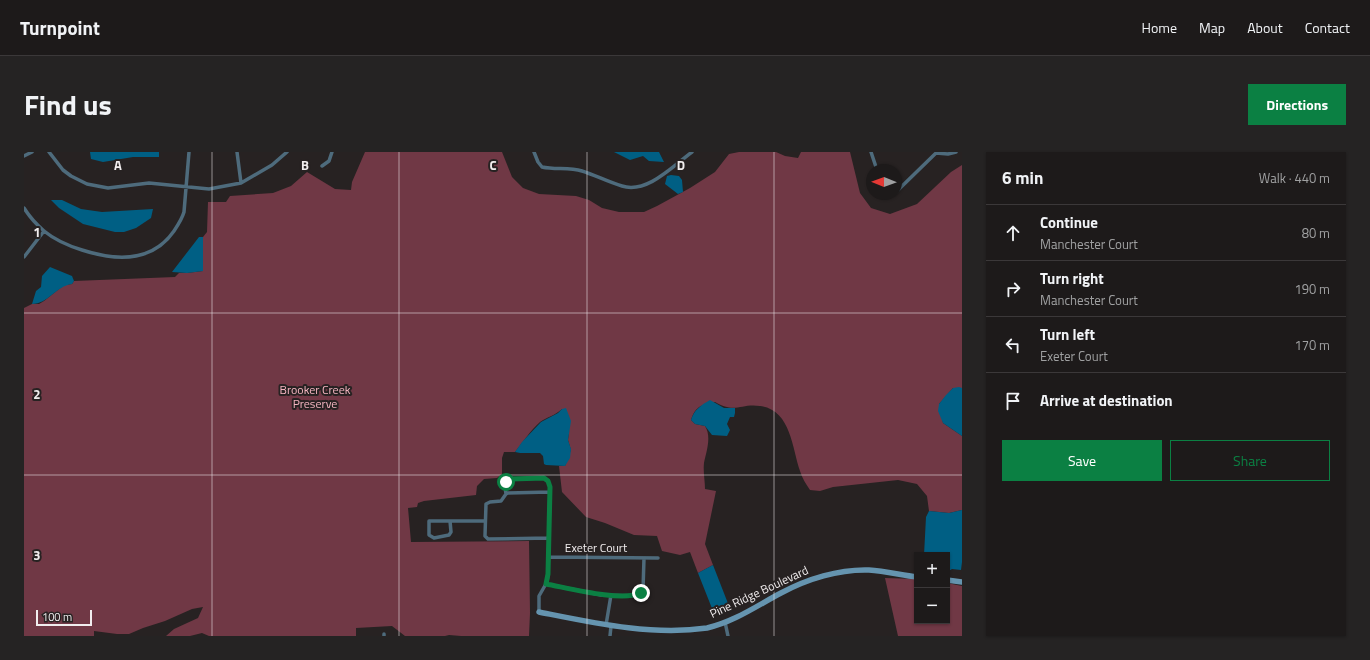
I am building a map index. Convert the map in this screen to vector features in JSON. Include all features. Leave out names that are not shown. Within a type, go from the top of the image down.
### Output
[{"type":"street","points":[[24,156],[32,152]]},
{"type":"street","points":[[49,152],[71,176],[87,184],[108,188],[161,184],[186,188],[209,189],[241,183],[272,165],[287,152]]},
{"type":"street","points":[[24,208],[44,231],[66,245],[103,256],[131,258],[146,254],[158,248],[170,237],[182,218],[184,212],[189,152]]},
{"type":"street","points":[[237,152],[241,183]]},
{"type":"street","points":[[322,166],[329,162],[332,152]]},
{"type":"street","points":[[534,152],[542,167],[550,169],[578,170],[623,186],[633,188],[642,187],[652,182],[692,152]]},
{"type":"street","points":[[871,152],[875,164]]},
{"type":"street","points":[[902,186],[936,153],[948,154],[956,152]]},
{"type":"street","points":[[24,257],[44,231]]},
{"type":"street","points":[[506,494],[504,487],[506,482],[510,479],[544,478],[548,481],[550,492],[548,574],[546,584],[539,596],[539,612]]},
{"type":"street","points":[[549,538],[488,539],[485,536],[485,521],[486,504],[501,501],[508,493],[550,492]]},
{"type":"street","points":[[450,521],[451,532],[449,535],[434,538],[429,535],[429,521],[450,521],[485,521]]},
{"type":"street","name":"Exeter Court","points":[[548,558],[658,558]]},
{"type":"street","name":"Exeter Court","points":[[546,584],[601,595],[635,596],[643,590],[644,558]]},
{"type":"street","name":"Pine Ridge Boulevard","points":[[539,612],[645,632],[685,632],[709,628],[725,622],[782,592],[819,577],[844,572],[868,570],[914,577]]},
{"type":"street","points":[[950,580],[962,582]]},
{"type":"street","points":[[610,636],[608,626],[611,595]]},
{"type":"street","points":[[725,622],[728,636]]},
{"type":"green space","name":"Brooker Creek Preserve","points":[[365,152],[502,152],[512,177],[523,188],[539,194],[576,196],[589,200],[602,208],[619,212],[644,212],[657,206],[715,172],[729,154],[739,152],[776,152],[785,156],[798,158],[801,152],[850,152],[860,193],[871,208],[890,214],[917,204],[951,172],[962,165],[962,388],[953,388],[939,404],[943,423],[962,436],[962,510],[949,513],[929,511],[927,496],[917,484],[898,480],[833,487],[820,491],[810,490],[801,474],[789,431],[778,415],[770,409],[760,406],[753,405],[733,408],[715,402],[700,406],[691,420],[695,424],[705,426],[707,430],[708,444],[704,463],[705,489],[716,491],[705,544],[713,565],[698,573],[690,552],[680,555],[662,551],[657,536],[634,535],[586,517],[562,492],[559,466],[565,466],[571,450],[568,440],[569,432],[562,409],[540,422],[515,452],[504,452],[502,458],[502,474],[497,478],[484,479],[477,486],[476,495],[424,501],[418,503],[417,507],[408,508],[411,542],[529,541],[529,636],[405,636],[392,626],[356,628],[356,636],[209,636],[202,633],[190,636],[166,636],[174,629],[198,618],[203,607],[192,609],[129,634],[94,631],[94,636],[24,636],[24,308],[32,304],[39,304],[64,285],[72,284],[74,281],[175,277],[179,273],[203,271],[203,237],[207,232],[208,202],[226,202],[230,196],[273,193],[291,186],[307,172],[335,189],[351,190],[352,182]]},
{"type":"green space","points":[[885,578],[914,579],[914,624],[950,624],[950,584],[962,586],[962,636],[898,636]]},
{"type":"water","points":[[90,152],[159,152],[159,157],[133,157],[103,162],[91,159]]},
{"type":"water","points":[[614,152],[659,152],[664,162],[649,161],[643,156],[630,160]]},
{"type":"water","points":[[667,176],[679,176],[682,180],[683,192],[678,194],[665,184]]},
{"type":"water","points":[[51,200],[62,200],[81,209],[102,212],[153,209],[151,218],[136,228],[124,232],[115,232],[83,224],[59,208]]},
{"type":"water","points":[[199,237],[203,237],[203,271],[187,273],[172,272]]},
{"type":"water","points":[[50,267],[72,276],[74,281],[72,284],[66,285],[43,301],[32,304],[36,291],[41,287],[42,276]]},
{"type":"water","points":[[953,388],[962,388],[962,436],[943,423],[938,411],[939,404],[946,395]]},
{"type":"water","points":[[710,400],[724,408],[735,408],[734,417],[730,417],[727,424],[730,430],[727,436],[712,435],[705,426],[695,424],[691,420],[698,408]]},
{"type":"water","points":[[566,408],[571,421],[568,440],[571,449],[570,458],[565,466],[544,464],[543,456],[540,453],[515,452],[522,442],[541,422]]},
{"type":"water","points":[[962,510],[961,570],[950,570],[950,552],[924,552],[926,517],[929,511],[949,513]]},
{"type":"water","points":[[713,565],[729,606],[713,611],[698,573]]},
{"type":"route","points":[[506,482],[510,479],[544,478],[548,481],[550,487],[548,574],[546,584],[601,595],[635,596],[641,593]]}]
